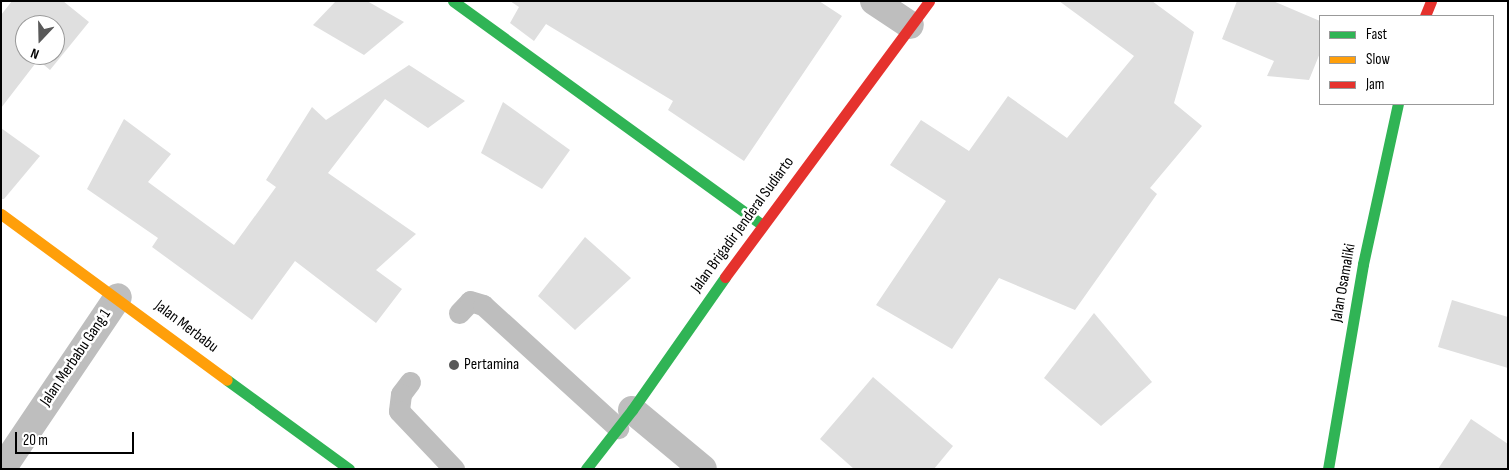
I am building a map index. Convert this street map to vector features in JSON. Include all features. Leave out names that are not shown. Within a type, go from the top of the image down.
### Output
[{"type":"street","points":[[453,1],[762,225]]},
{"type":"street","points":[[874,1],[910,25]]},
{"type":"street","name":"Jalan Brigadir Jenderal Sudiarto","points":[[586,469],[625,419],[762,225],[929,1]]},
{"type":"street","points":[[1425,15],[1431,1]]},
{"type":"street","name":"Jalan Osamaliki","points":[[1328,469],[1363,264],[1398,105]]},
{"type":"street","name":"Jalan Merbabu","points":[[1,214],[118,297],[349,469]]},
{"type":"street","name":"Jalan Merbabu Gang 1","points":[[2,469],[118,297]]},
{"type":"street","points":[[625,419],[703,469]]},
{"type":"lane","points":[[459,313],[470,302],[483,305],[625,419]]},
{"type":"lane","points":[[410,382],[401,394],[399,411],[454,469]]},
{"type":"building","points":[[12,1],[63,1],[89,22],[65,52],[65,15],[15,15],[15,65],[34,65],[1,108],[1,15]]},
{"type":"building","points":[[336,1],[367,1],[404,22],[364,55],[313,25]]},
{"type":"building","points":[[510,1],[819,1],[842,16],[744,161],[668,110],[673,101],[546,24],[534,41],[510,23],[519,7]]},
{"type":"building","points":[[1059,1],[1152,1],[1194,32],[1174,103],[1202,126],[1150,188],[1157,194],[1075,310],[999,278],[952,349],[876,305],[946,201],[890,165],[921,120],[969,151],[1008,96],[1067,138],[1134,56]]},
{"type":"building","points":[[1237,1],[1273,1],[1319,21],[1319,55],[1309,80],[1267,76],[1274,61],[1222,39]]},
{"type":"building","points":[[44,65],[54,65],[50,70]]},
{"type":"building","points":[[409,65],[465,101],[428,128],[385,99],[328,173],[416,234],[376,270],[402,289],[376,323],[295,261],[252,320],[152,247],[158,238],[87,189],[124,119],[171,154],[148,182],[234,245],[276,187],[266,180],[312,107],[326,120]]},
{"type":"building","points":[[503,102],[570,150],[542,189],[481,153]]},
{"type":"building","points":[[1,128],[40,156],[4,199],[1,199]]},
{"type":"building","points":[[585,237],[631,278],[575,330],[538,296]]},
{"type":"building","points":[[1452,300],[1508,317],[1508,368],[1438,347]]},
{"type":"building","points":[[1094,313],[1152,382],[1101,426],[1044,378]]},
{"type":"building","points":[[873,377],[953,446],[934,469],[854,469],[820,439]]},
{"type":"building","points":[[1471,419],[1508,444],[1508,469],[1438,469]]},
{"type":"traffic: fast","points":[[453,1],[762,225]]},
{"type":"traffic: fast","points":[[1328,469],[1363,264],[1398,105]]},
{"type":"traffic: fast","points":[[586,469],[632,410],[725,277]]},
{"type":"traffic: fast","points":[[227,380],[349,469]]},
{"type":"traffic: slow","points":[[1,214],[227,380]]},
{"type":"traffic: jam","points":[[725,277],[929,1]]},
{"type":"traffic: jam","points":[[1425,15],[1431,1]]},
{"type":"place","name":"Pertamina","points":[[454,365]]}]
